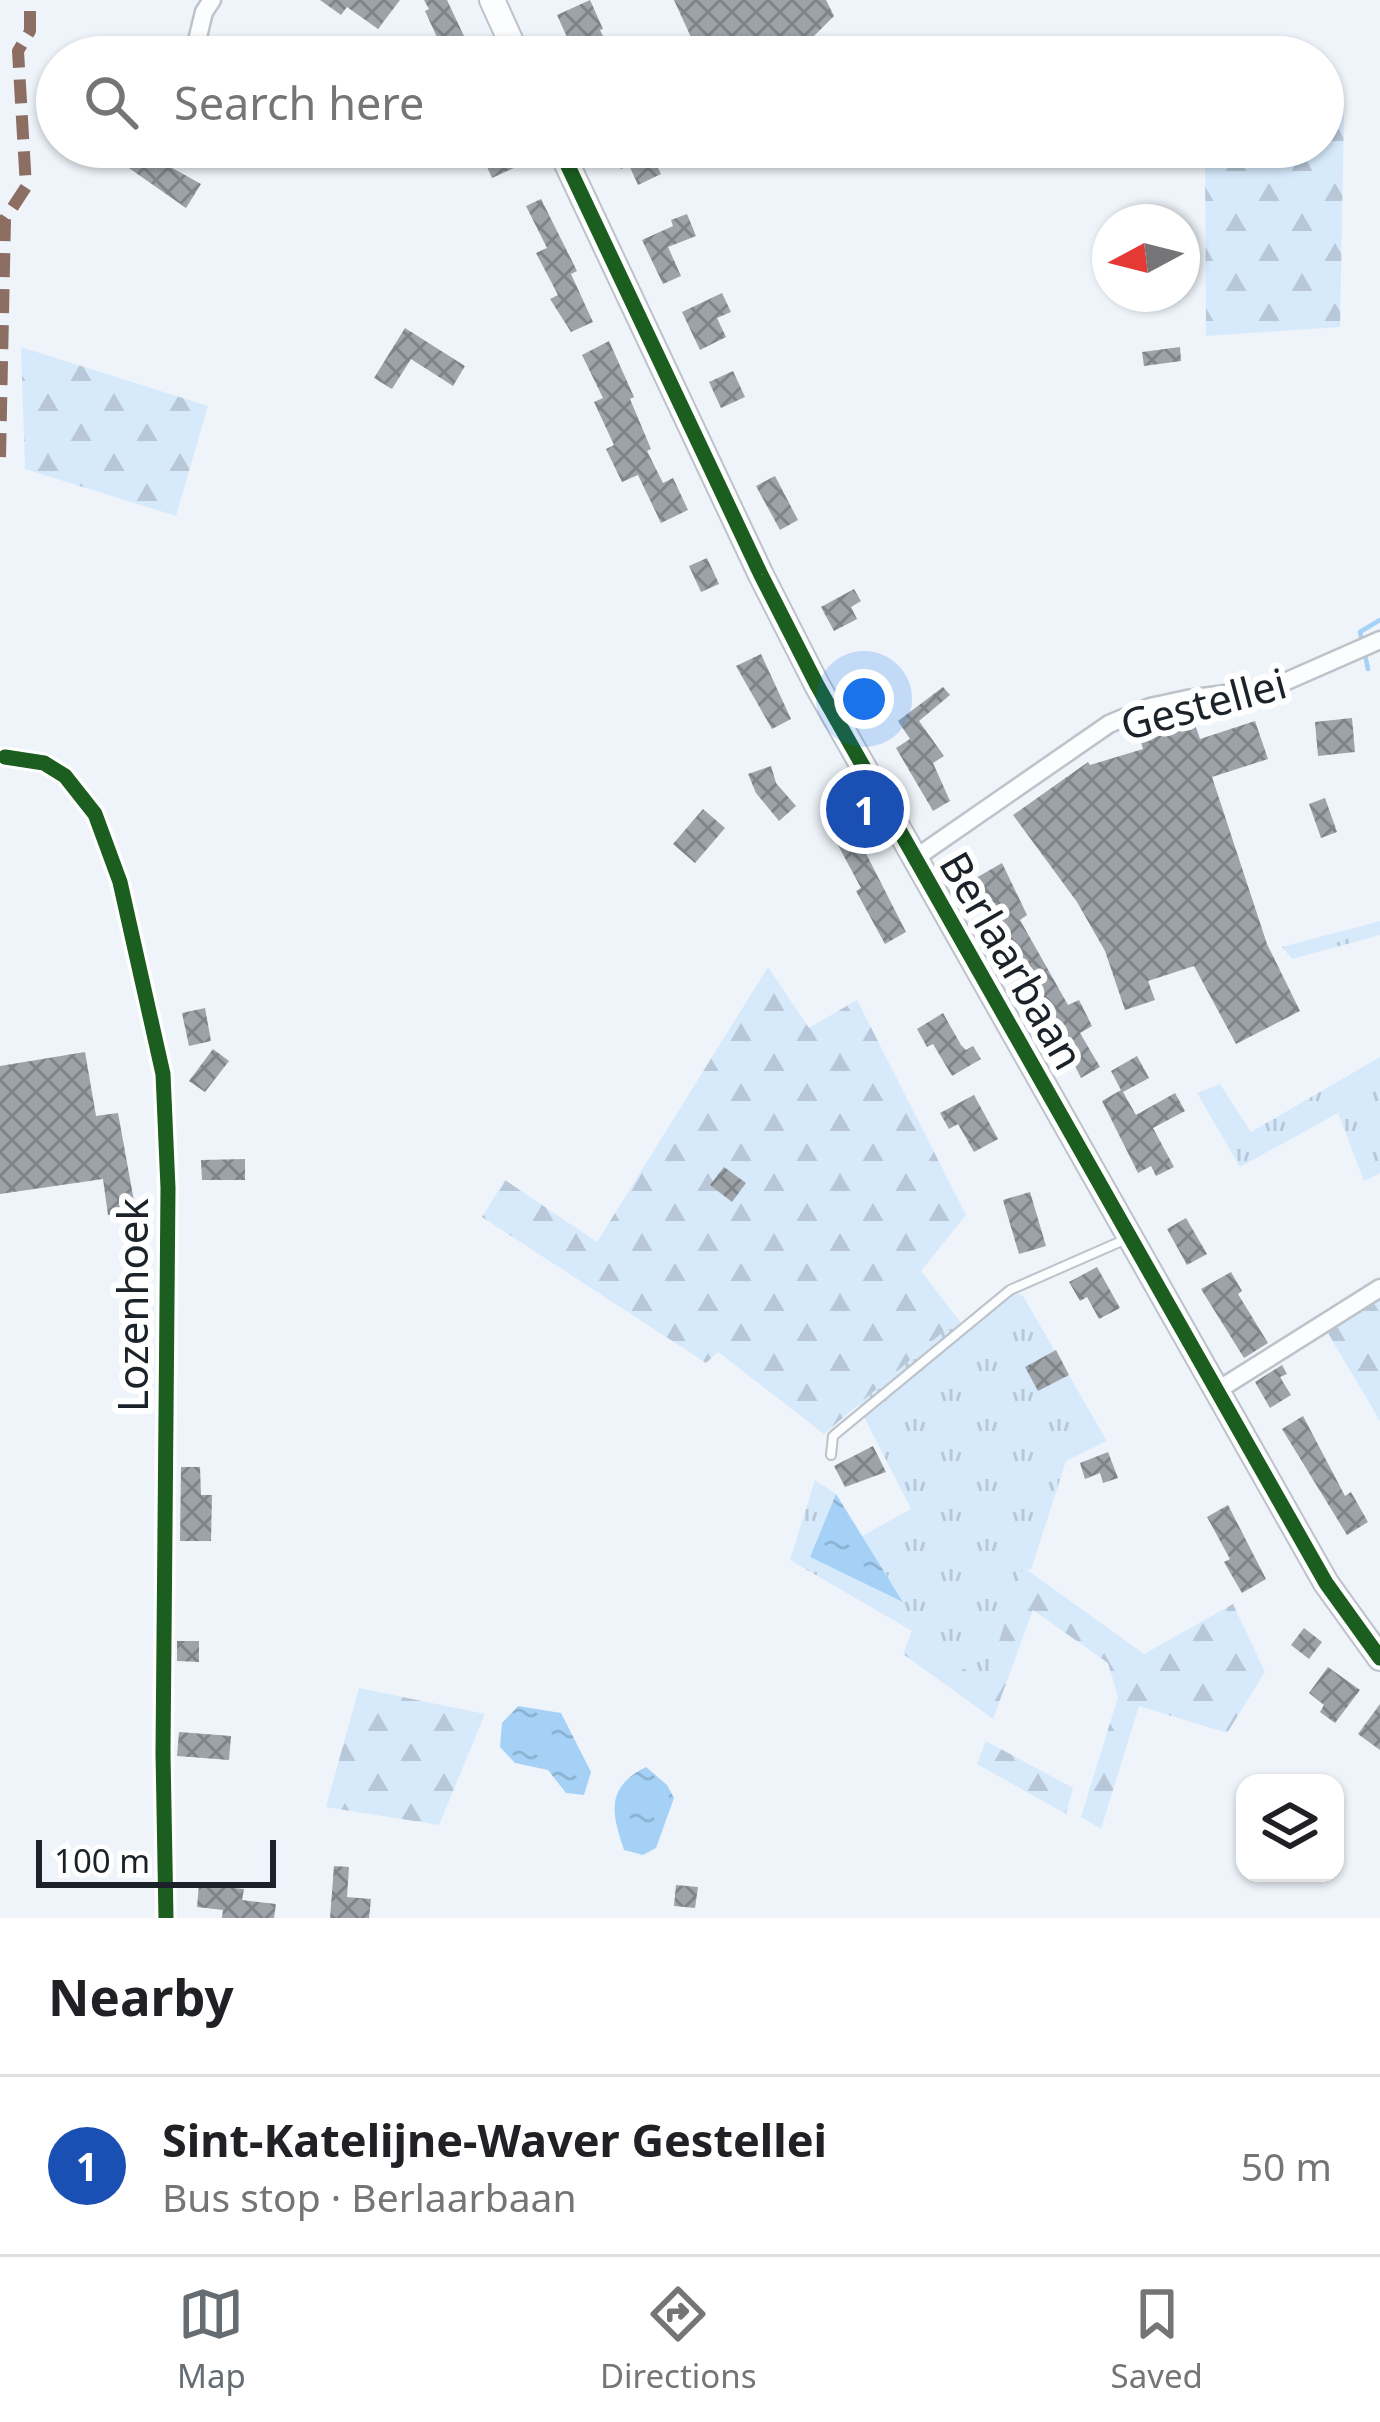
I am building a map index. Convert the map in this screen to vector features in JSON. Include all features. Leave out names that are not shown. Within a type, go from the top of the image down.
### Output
[{"type":"street","points":[[198,36],[212,0]]},
{"type":"street","points":[[492,0],[508,36]]},
{"type":"street","name":"Berlaarbaan","points":[[569,168],[761,575],[914,859],[1326,1583],[1380,1658]]},
{"type":"street","name":"Gestellei","points":[[914,859],[1108,724],[1150,707],[1271,688],[1380,640]]},
{"type":"street","name":"Lozenhoek","points":[[5,757],[44,763],[64,776],[95,814],[120,882],[163,1074],[168,1189],[166,1918]]},
{"type":"street","points":[[1218,1390],[1380,1288]]},
{"type":"lane","points":[[830,1455],[833,1436],[1010,1290],[1131,1238]]},
{"type":"green space","points":[[1205,168],[1343,168],[1340,327],[1206,336]]},
{"type":"green space","points":[[21,347],[208,406],[176,516],[25,469]]},
{"type":"green space","points":[[1380,921],[1380,935],[1292,959],[1282,947]]},
{"type":"green space","points":[[768,967],[809,1028],[857,1000],[966,1215],[921,1271],[958,1319],[824,1434],[718,1352],[706,1363],[482,1217],[505,1180],[597,1242]]},
{"type":"green space","points":[[1380,1057],[1380,1173],[1364,1181],[1338,1113],[1240,1167],[1197,1093],[1220,1084],[1251,1132]]},
{"type":"green space","points":[[1010,1290],[1023,1296],[1107,1441],[1066,1461],[1031,1570],[1023,1568],[985,1685],[912,1631],[790,1560],[815,1480],[836,1494],[810,1557],[902,1600],[862,1536],[911,1509],[858,1405],[958,1319],[964,1327]]},
{"type":"green space","points":[[1380,1294],[1380,1421],[1325,1328]]},
{"type":"green space","points":[[1023,1567],[1144,1654],[1233,1604],[1265,1672],[1227,1733],[1139,1706],[1101,1829],[1081,1817],[1118,1697],[1108,1663],[1033,1610],[993,1719],[903,1654],[912,1631],[985,1684]]},
{"type":"green space","points":[[359,1688],[485,1714],[439,1825],[326,1807]]},
{"type":"green space","points":[[986,1741],[1073,1788],[1066,1814],[977,1764]]},
{"type":"water","points":[[836,1494],[903,1602],[810,1557]]},
{"type":"water","points":[[518,1706],[561,1713],[591,1772],[584,1795],[566,1793],[548,1770],[515,1763],[500,1747],[502,1723]]},
{"type":"water","points":[[646,1767],[674,1798],[656,1848],[643,1855],[624,1850],[615,1802],[624,1783]]},
{"type":"building","points":[[320,0],[400,0],[378,29],[347,7],[341,15]]},
{"type":"building","points":[[424,0],[447,0],[464,36],[436,36],[425,11],[429,9]]},
{"type":"building","points":[[590,0],[603,36],[566,36],[557,15]]},
{"type":"building","points":[[674,0],[826,0],[834,16],[814,36],[690,36]]},
{"type":"building","points":[[129,168],[172,168],[201,184],[186,208]]},
{"type":"building","points":[[487,168],[514,168],[492,178]]},
{"type":"building","points":[[630,168],[658,168],[661,174],[638,185]]},
{"type":"building","points":[[541,199],[577,271],[571,274],[593,322],[571,332],[550,299],[558,295],[536,253],[547,248],[526,206]]},
{"type":"building","points":[[687,214],[696,236],[668,247],[681,276],[663,284],[642,240]]},
{"type":"building","points":[[722,293],[731,312],[717,318],[726,337],[700,350],[682,312]]},
{"type":"building","points":[[405,328],[465,366],[453,386],[411,359],[392,389],[374,378]]},
{"type":"building","points":[[609,341],[634,397],[630,399],[651,449],[647,451],[663,483],[673,478],[688,510],[661,523],[638,475],[622,482],[606,449],[614,445],[594,402],[603,398],[582,355]]},
{"type":"building","points":[[1180,347],[1181,361],[1144,366],[1142,352]]},
{"type":"building","points":[[733,371],[745,397],[721,408],[709,382]]},
{"type":"building","points":[[775,476],[798,520],[780,530],[756,486]]},
{"type":"building","points":[[707,558],[719,584],[701,592],[689,566]]},
{"type":"building","points":[[854,589],[861,601],[851,607],[857,619],[834,631],[821,607]]},
{"type":"building","points":[[761,654],[791,719],[772,729],[736,666]]},
{"type":"building","points":[[869,669],[888,701],[870,712],[850,680]]},
{"type":"building","points":[[943,687],[950,695],[919,721],[944,756],[933,763],[950,801],[933,811],[896,748],[910,739],[898,721]]},
{"type":"building","points":[[1352,718],[1355,752],[1318,756],[1315,722]]},
{"type":"building","points":[[1255,721],[1268,759],[1212,777],[1267,944],[1300,1011],[1236,1044],[1194,966],[1148,981],[1155,1000],[1125,1010],[1105,951],[1077,902],[1013,815],[1088,762],[1143,749],[1141,742],[1195,724],[1200,739]]},
{"type":"building","points":[[771,766],[776,783],[796,806],[779,821],[756,793],[748,774]]},
{"type":"building","points":[[1325,798],[1337,832],[1321,838],[1309,804]]},
{"type":"building","points":[[703,809],[725,828],[695,863],[673,844]]},
{"type":"building","points":[[852,826],[906,932],[885,944],[833,836]]},
{"type":"building","points":[[1002,863],[1027,915],[1020,920],[1068,1005],[1079,1000],[1092,1026],[1080,1033],[1100,1067],[1081,1078],[1042,1000],[1037,1003],[969,882]]},
{"type":"building","points":[[205,1008],[211,1041],[189,1046],[182,1013]]},
{"type":"building","points":[[943,1013],[961,1045],[966,1050],[973,1046],[981,1059],[952,1076],[933,1044],[927,1047],[917,1029]]},
{"type":"building","points":[[213,1049],[229,1061],[205,1092],[189,1081]]},
{"type":"building","points":[[85,1052],[96,1116],[118,1113],[136,1212],[108,1215],[103,1179],[0,1194],[0,1066]]},
{"type":"building","points":[[1137,1056],[1149,1078],[1123,1092],[1136,1115],[1175,1093],[1185,1111],[1153,1128],[1174,1167],[1156,1176],[1151,1166],[1138,1173],[1102,1101],[1121,1090],[1111,1071]]},
{"type":"building","points":[[974,1095],[998,1139],[974,1152],[958,1124],[949,1129],[940,1113]]},
{"type":"building","points":[[245,1159],[245,1180],[202,1180],[201,1160]]},
{"type":"building","points":[[724,1167],[746,1183],[732,1202],[710,1185]]},
{"type":"building","points":[[1030,1192],[1046,1246],[1019,1254],[1003,1200]]},
{"type":"building","points":[[1186,1218],[1207,1254],[1187,1265],[1167,1229]]},
{"type":"building","points":[[1097,1267],[1120,1308],[1099,1319],[1087,1297],[1080,1301],[1069,1282]]},
{"type":"building","points":[[1231,1272],[1242,1291],[1238,1294],[1268,1343],[1244,1358],[1201,1289]]},
{"type":"building","points":[[1056,1350],[1069,1375],[1038,1391],[1025,1367]]},
{"type":"building","points":[[1282,1365],[1287,1374],[1280,1377],[1291,1395],[1270,1408],[1255,1382]]},
{"type":"building","points":[[1303,1416],[1345,1496],[1351,1492],[1368,1522],[1347,1535],[1282,1429]]},
{"type":"building","points":[[873,1446],[886,1472],[845,1487],[834,1466]]},
{"type":"building","points":[[1108,1452],[1118,1478],[1103,1483],[1100,1473],[1085,1479],[1080,1463]]},
{"type":"building","points":[[181,1467],[200,1467],[201,1495],[212,1495],[211,1541],[180,1541]]},
{"type":"building","points":[[1228,1505],[1266,1579],[1242,1593],[1207,1517]]},
{"type":"building","points":[[1304,1628],[1322,1642],[1309,1659],[1291,1645]]},
{"type":"building","points":[[177,1641],[199,1641],[199,1662],[177,1661]]},
{"type":"building","points":[[1328,1667],[1360,1690],[1335,1723],[1320,1712],[1324,1705],[1309,1693]]},
{"type":"building","points":[[1380,1704],[1380,1750],[1358,1734]]},
{"type":"building","points":[[179,1732],[231,1736],[229,1760],[177,1756]]},
{"type":"building","points":[[334,1866],[349,1867],[347,1897],[371,1899],[369,1918],[330,1918]]},
{"type":"building","points":[[199,1884],[244,1889],[242,1900],[276,1904],[274,1918],[222,1918],[223,1910],[197,1907]]},
{"type":"building","points":[[676,1885],[698,1887],[695,1908],[674,1906]]},
{"type":"waterway","points":[[1368,669],[1360,632],[1380,620]]},
{"type":"marked path","points":[[0,457],[5,219],[26,187],[18,51],[30,31],[30,0]]},
{"type":"cycle path","points":[[569,168],[817,685],[1326,1583],[1380,1658]]},
{"type":"cycle path","points":[[5,757],[44,763],[65,776],[95,814],[120,882],[163,1074],[168,1188],[166,1918]]},
{"type":"place","name":"Sint-Katelijne-Waver Gestellei","points":[[865,809]]}]
